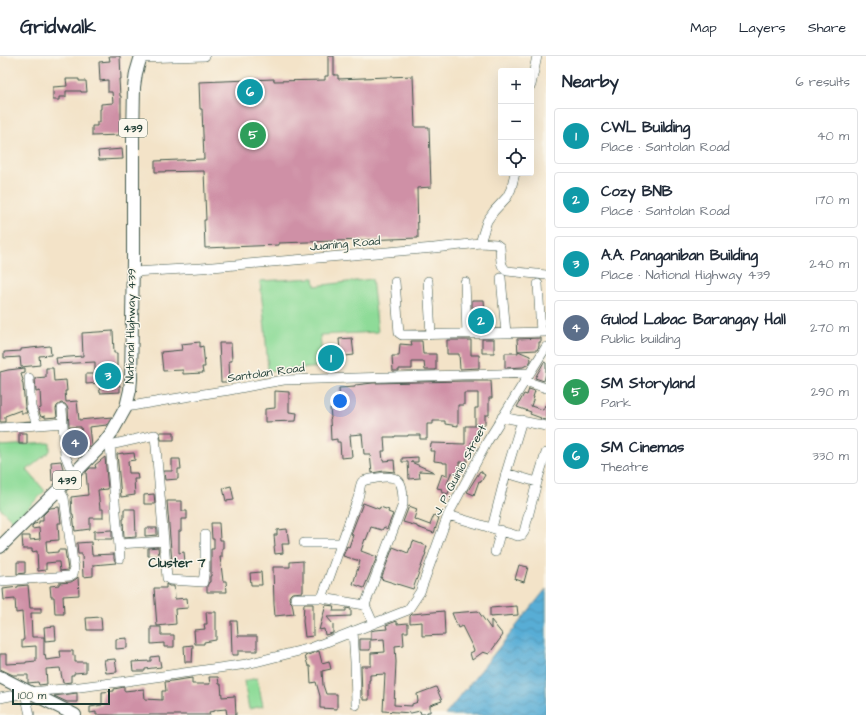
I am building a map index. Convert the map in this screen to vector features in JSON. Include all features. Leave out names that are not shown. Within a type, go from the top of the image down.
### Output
[{"type":"main road","name":"National Highway 439","points":[[0,547],[73,474],[106,444],[126,407],[131,379],[134,87],[140,57]]},
{"type":"main road","points":[[0,677],[75,715]]},
{"type":"street","points":[[140,57],[205,56]]},
{"type":"street","points":[[534,70],[537,56]]},
{"type":"street","points":[[480,244],[487,221],[507,197],[514,176]]},
{"type":"street","name":"Juaning Road","points":[[133,272],[201,268],[480,244],[496,244],[500,247],[502,266],[507,271],[546,275]]},
{"type":"street","points":[[501,278],[506,333]]},
{"type":"street","points":[[428,281],[431,334]]},
{"type":"street","points":[[395,282],[399,333],[402,335],[543,332],[538,284]]},
{"type":"street","points":[[465,282],[467,333]]},
{"type":"street","name":"J. P. Quinio Street","points":[[373,623],[408,610],[420,592],[448,515],[487,442],[546,347]]},
{"type":"street","points":[[527,377],[546,388]]},
{"type":"street","name":"Santolan Road","points":[[126,407],[284,380],[527,377]]},
{"type":"street","points":[[29,378],[31,407],[37,425]]},
{"type":"street","points":[[62,409],[66,455],[73,474]]},
{"type":"street","points":[[502,417],[546,426]]},
{"type":"street","points":[[495,552],[496,529],[506,473],[522,420]]},
{"type":"street","points":[[0,428],[63,423]]},
{"type":"street","points":[[120,558],[106,444],[156,435],[167,578],[170,580],[203,582],[205,568],[205,535]]},
{"type":"street","points":[[448,515],[518,536],[522,535],[546,453]]},
{"type":"street","points":[[506,473],[537,482]]},
{"type":"street","points":[[0,698],[27,692],[131,681],[247,664],[311,648],[373,623],[365,605],[403,504],[402,491],[397,478],[380,478],[361,483],[358,498],[322,598]]},
{"type":"street","points":[[0,581],[70,576],[73,574],[74,570],[64,498],[59,489]]},
{"type":"street","points":[[119,544],[164,541]]},
{"type":"street","points":[[304,543],[341,543]]},
{"type":"street","points":[[295,598],[322,598],[365,605]]},
{"type":"street","points":[[353,631],[356,705]]},
{"type":"street","points":[[27,692],[30,715]]},
{"type":"green space","points":[[314,278],[315,286],[372,279],[378,332],[320,335],[323,367],[268,371],[260,281]]},
{"type":"green space","points":[[50,443],[50,451],[27,470],[45,491],[14,522],[0,508],[0,446]]},
{"type":"green space","points":[[257,678],[263,706],[249,709],[244,681]]},
{"type":"water","points":[[546,589],[546,715],[445,715]]},
{"type":"building","points":[[109,56],[120,56],[121,79],[119,79],[121,96],[121,135],[92,136],[92,126],[97,126],[97,122],[100,122],[101,104],[113,103],[112,92],[108,92],[108,80],[100,81],[99,62],[110,61]]},
{"type":"building","points":[[328,56],[334,56],[334,75],[338,75],[338,79],[413,76],[415,127],[429,127],[431,187],[417,188],[418,238],[279,243],[279,245],[205,248],[204,220],[206,220],[204,171],[155,172],[155,161],[204,159],[202,109],[200,109],[199,82],[274,79],[274,81],[325,80],[325,76],[328,76]]},
{"type":"building","points":[[66,79],[79,79],[79,81],[86,81],[87,92],[66,91],[66,97],[59,97],[59,100],[53,100],[53,87],[67,86]]},
{"type":"building","points":[[122,149],[123,159],[99,160],[98,151]]},
{"type":"building","points":[[472,300],[484,300],[486,327],[477,327],[476,308],[472,308]]},
{"type":"building","points":[[113,331],[114,353],[117,353],[117,385],[120,385],[120,392],[100,393],[99,383],[86,384],[86,374],[95,374],[95,362],[57,364],[56,358],[83,356],[82,333]]},
{"type":"building","points":[[352,338],[354,355],[337,357],[338,364],[326,366],[324,352],[340,350],[339,339]]},
{"type":"building","points":[[541,338],[541,342],[539,342],[537,350],[518,351],[530,356],[531,360],[529,364],[523,367],[505,368],[505,353],[518,353],[517,339]]},
{"type":"building","points":[[482,339],[494,339],[494,353],[482,353]]},
{"type":"building","points":[[447,340],[471,340],[471,355],[479,355],[479,368],[460,369],[459,354],[447,354]]},
{"type":"building","points":[[411,341],[422,341],[423,354],[436,354],[436,370],[425,370],[424,362],[412,362],[412,369],[399,369],[399,371],[393,371],[392,356],[399,356],[400,344],[412,345]]},
{"type":"building","points":[[200,342],[200,347],[203,346],[205,367],[202,367],[203,373],[183,374],[183,370],[163,371],[161,352],[182,350],[181,344]]},
{"type":"building","points":[[219,343],[231,343],[232,361],[229,361],[230,382],[221,382]]},
{"type":"building","points":[[50,346],[51,355],[39,356],[40,365],[21,367],[20,357],[4,358],[4,352],[21,351],[21,349]]},
{"type":"building","points":[[544,362],[546,363],[546,373],[544,381],[535,378]]},
{"type":"building","points":[[25,368],[25,373],[21,374],[27,413],[21,413],[21,410],[5,416],[5,422],[0,422],[0,372]]},
{"type":"building","points":[[46,368],[53,368],[54,381],[66,380],[66,402],[77,401],[79,420],[112,417],[107,425],[89,427],[90,446],[72,448],[71,439],[82,437],[81,427],[69,427],[68,408],[65,404],[61,403],[57,406],[57,417],[41,417],[38,409],[41,408],[40,391],[36,392],[35,378],[46,377]]},
{"type":"building","points":[[491,381],[492,398],[489,398],[489,415],[485,415],[485,425],[481,425],[480,435],[476,435],[476,442],[471,442],[471,455],[467,455],[467,462],[459,462],[459,473],[451,473],[447,484],[451,486],[448,494],[441,492],[442,489],[437,488],[442,474],[447,476],[447,463],[434,461],[435,451],[430,451],[431,443],[465,444],[465,426],[475,426],[475,408],[478,408],[478,393],[464,393],[464,405],[458,405],[458,426],[445,424],[445,421],[433,421],[433,424],[427,424],[427,439],[420,439],[420,435],[384,437],[385,451],[382,451],[383,461],[394,460],[395,472],[384,471],[372,473],[370,454],[364,454],[362,434],[350,435],[352,457],[341,458],[340,442],[337,442],[337,439],[331,440],[330,408],[340,407],[339,388],[355,387],[355,385],[373,383]]},
{"type":"building","points":[[529,389],[535,391],[531,406],[543,410],[546,405],[546,420],[540,419],[541,418],[530,414],[531,412],[517,407],[524,394],[527,395]]},
{"type":"building","points":[[275,391],[289,392],[289,412],[297,413],[296,421],[265,422],[265,409],[275,408]]},
{"type":"building","points":[[160,432],[174,432],[174,440],[161,440]]},
{"type":"building","points":[[19,433],[27,433],[27,444],[19,444]]},
{"type":"building","points":[[134,453],[135,460],[128,461],[129,473],[137,473],[138,479],[134,479],[135,495],[121,497],[117,454]]},
{"type":"building","points":[[105,457],[108,489],[98,490],[100,509],[103,509],[103,518],[90,518],[90,529],[75,531],[71,497],[88,495],[86,472],[90,468],[96,468],[95,465]]},
{"type":"building","points":[[418,457],[418,462],[411,462],[434,472],[419,471],[420,478],[409,479],[408,462],[402,462],[402,458]]},
{"type":"building","points":[[172,459],[180,459],[181,469],[178,469],[178,479],[165,480],[164,471],[172,471]]},
{"type":"building","points":[[61,461],[63,469],[52,481],[51,462]]},
{"type":"building","points":[[480,471],[485,475],[481,482],[479,481],[474,495],[467,492]]},
{"type":"building","points":[[231,486],[234,500],[226,501],[223,488]]},
{"type":"building","points":[[154,494],[155,504],[144,504],[144,495]]},
{"type":"building","points":[[167,501],[182,501],[182,511],[187,511],[187,519],[181,519],[181,531],[179,531],[179,553],[184,552],[185,562],[172,562]]},
{"type":"building","points":[[363,503],[379,509],[380,507],[389,510],[388,512],[393,514],[387,529],[384,527],[382,530],[371,527],[366,540],[365,539],[361,551],[377,557],[364,588],[353,584],[360,561],[343,556],[347,546],[349,547],[353,535],[351,534]]},
{"type":"building","points":[[409,506],[417,509],[414,519],[430,525],[434,515],[439,518],[434,533],[403,522]]},
{"type":"building","points":[[59,507],[61,523],[58,523],[59,540],[46,541],[47,553],[65,550],[68,570],[60,571],[59,562],[57,562],[46,563],[46,570],[38,571],[37,551],[32,552],[32,549],[23,549],[22,536],[30,536],[30,540],[40,539],[39,528],[32,529],[32,526],[39,523],[39,521],[43,521],[43,515],[50,508]]},
{"type":"building","points":[[124,509],[135,509],[136,537],[124,538]]},
{"type":"building","points":[[211,523],[219,523],[220,540],[223,540],[222,557],[220,557],[223,581],[226,581],[227,592],[207,592],[207,586],[210,582],[211,576],[211,549],[214,549]]},
{"type":"building","points":[[145,528],[157,528],[157,535],[145,536]]},
{"type":"building","points":[[287,529],[289,544],[282,544],[283,553],[275,554],[274,535],[277,535],[277,530]]},
{"type":"building","points":[[112,530],[112,539],[94,539],[94,531]]},
{"type":"building","points":[[413,541],[427,546],[426,553],[413,589],[381,579],[393,547],[408,553]]},
{"type":"building","points":[[91,542],[92,555],[114,554],[116,563],[93,565],[93,576],[83,577],[82,554],[78,554],[77,543]]},
{"type":"building","points":[[158,547],[159,556],[148,556],[148,548]]},
{"type":"building","points":[[303,561],[303,592],[292,593],[289,598],[292,603],[294,614],[275,616],[273,567],[290,567],[290,562]]},
{"type":"building","points":[[17,562],[25,562],[25,573],[17,574]]},
{"type":"building","points":[[519,565],[528,567],[524,582],[515,579]]},
{"type":"building","points":[[261,572],[262,585],[251,585],[250,573]]},
{"type":"building","points":[[78,577],[79,595],[63,596],[64,614],[55,614],[54,597],[51,597],[50,586],[59,585],[59,583],[71,582]]},
{"type":"building","points":[[166,584],[169,586],[174,586],[175,599],[187,598],[188,608],[175,609],[176,624],[157,626],[154,588],[166,588]]},
{"type":"building","points":[[28,585],[30,608],[41,608],[41,613],[31,613],[32,637],[44,637],[44,655],[45,654],[46,660],[61,658],[60,651],[73,651],[73,656],[75,655],[75,662],[86,662],[86,672],[74,673],[74,675],[71,675],[71,682],[63,683],[60,668],[46,669],[47,684],[39,685],[38,682],[28,683],[28,675],[13,675],[0,669],[0,654],[6,654],[6,664],[36,661],[36,646],[22,647],[22,640],[24,640],[22,612],[16,613],[15,599],[4,600],[3,589]]},
{"type":"building","points":[[304,604],[313,604],[313,636],[305,637],[303,621]]},
{"type":"building","points":[[326,605],[334,606],[333,611],[346,611],[346,608],[351,609],[351,616],[327,617],[333,624],[333,633],[325,635],[324,629],[319,630]]},
{"type":"building","points":[[517,606],[518,615],[490,617],[490,608]]},
{"type":"building","points":[[444,611],[445,635],[422,636],[422,622],[410,623],[410,616],[412,614]]},
{"type":"building","points":[[478,611],[491,629],[491,620],[503,635],[489,654],[483,652],[472,660],[470,653],[474,651],[472,646],[462,626],[458,628],[452,613]]},
{"type":"building","points":[[206,612],[216,612],[216,640],[204,642],[204,644],[195,644],[194,630],[205,629],[204,624],[207,624]]},
{"type":"building","points":[[101,617],[102,630],[87,630],[86,618]]},
{"type":"building","points":[[231,621],[237,621],[238,636],[257,636],[257,651],[238,651],[238,655],[232,655]]},
{"type":"building","points":[[397,621],[397,624],[408,623],[408,632],[403,632],[404,645],[395,646],[396,662],[394,705],[412,706],[412,704],[418,702],[417,694],[436,687],[442,701],[430,705],[430,712],[427,712],[427,714],[421,714],[420,711],[411,713],[383,711],[385,674],[370,675],[369,700],[363,700],[361,666],[371,666],[371,653],[385,652],[384,639],[371,640],[371,631],[387,629],[386,625]]},
{"type":"building","points":[[55,626],[56,640],[45,641],[44,627]]},
{"type":"building","points":[[151,627],[161,627],[161,635],[174,635],[174,647],[164,647],[164,643],[151,644]]},
{"type":"building","points":[[127,638],[127,648],[116,649],[116,639]]},
{"type":"building","points":[[360,639],[370,639],[370,650],[360,650]]},
{"type":"building","points":[[193,645],[192,662],[185,662],[184,646]]},
{"type":"building","points":[[319,651],[322,663],[329,661],[331,669],[322,671],[323,685],[326,694],[337,694],[337,709],[320,708],[320,696],[316,682],[311,683],[310,666],[308,666],[305,656]]},
{"type":"building","points":[[159,656],[161,667],[145,669],[145,671],[133,671],[132,662],[151,661],[151,657]]},
{"type":"building","points":[[115,659],[117,672],[106,673],[104,660]]},
{"type":"building","points":[[209,677],[218,677],[219,684],[221,684],[222,697],[235,696],[236,715],[227,715],[226,709],[209,712],[210,715],[96,715],[96,712],[90,713],[90,707],[102,705],[102,692],[114,691],[114,689],[124,687],[124,691],[144,689],[145,699],[162,700],[162,691],[166,691],[165,682],[192,678],[192,684],[210,684]]},
{"type":"building","points":[[77,693],[77,702],[67,702],[54,696]]},
{"type":"place","name":"SM Cinemas","points":[[250,92]]},
{"type":"place","name":"SM Storyland","points":[[253,135]]},
{"type":"place","name":"Cozy BNB","points":[[481,321]]},
{"type":"place","name":"CWL Building","points":[[331,358]]},
{"type":"place","name":"A.A. Panganiban Building","points":[[108,376]]},
{"type":"place","name":"Gulod Labac Barangay Hall","points":[[75,443]]},
{"type":"district","name":"Cluster 7","points":[[177,563]]}]
